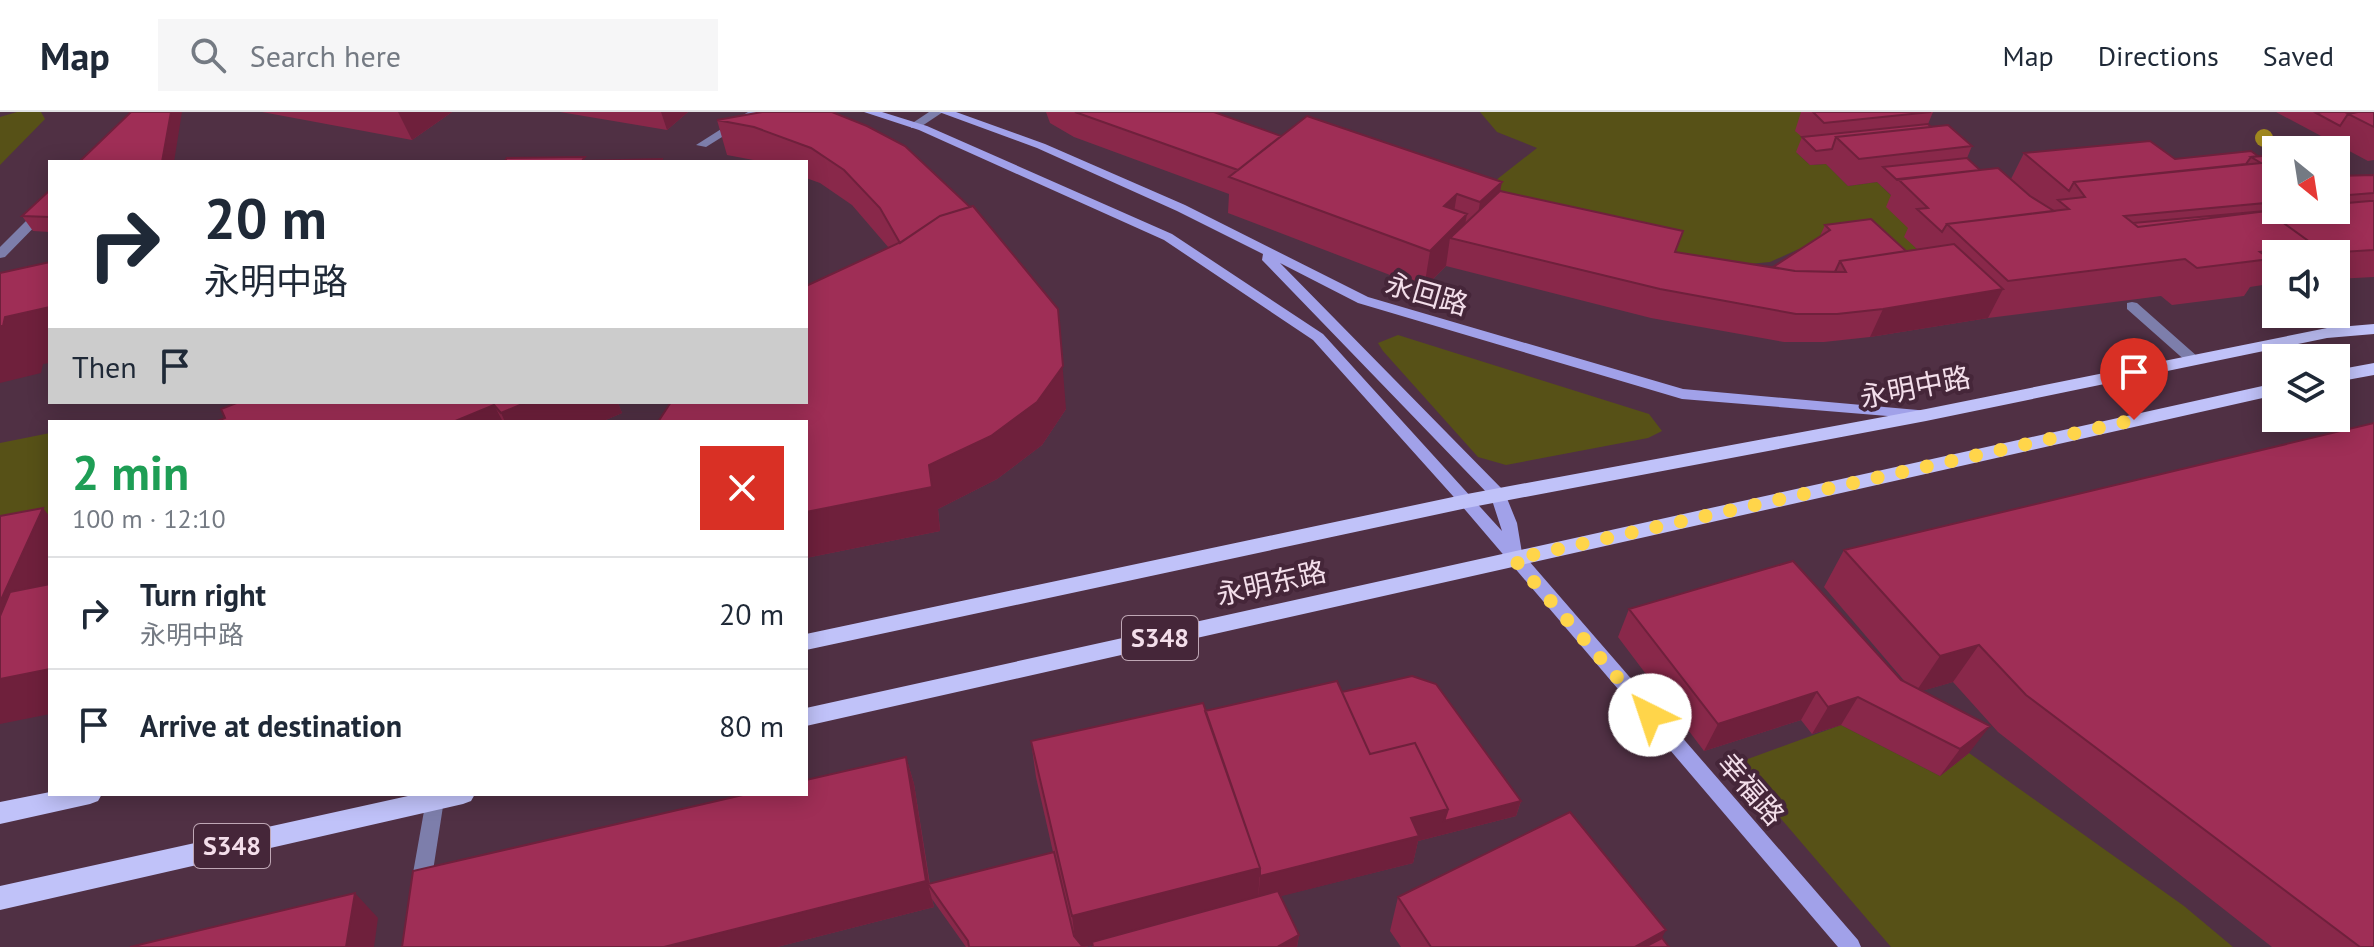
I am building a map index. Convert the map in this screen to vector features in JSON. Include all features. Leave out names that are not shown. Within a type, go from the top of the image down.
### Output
[{"type":"main road","points":[[870,112],[915,126],[1168,237],[1318,337],[1467,501]]},
{"type":"main road","name":"永回路","points":[[945,112],[1041,146],[1181,208],[1363,300],[1682,394],[1926,415]]},
{"type":"main road","points":[[1256,246],[1498,495],[1509,523],[1514,559]]},
{"type":"main road","name":"永明中路","points":[[1467,501],[1926,415],[2327,333],[2374,329]]},
{"type":"main road","points":[[2350,373],[2374,369]]},
{"type":"main road","name":"S348","points":[[1514,559],[2262,392]]},
{"type":"main road","name":"幸福路","points":[[1467,501],[1851,947]]},
{"type":"main road","name":"永明东路","points":[[808,642],[1467,501]]},
{"type":"main road","name":"永明东路","points":[[808,717],[1514,559]]},
{"type":"main road","points":[[0,813],[81,796]]},
{"type":"main road","name":"S348","points":[[0,898],[453,796]]},
{"type":"street","points":[[702,145],[756,112]]},
{"type":"street","points":[[915,126],[937,112]]},
{"type":"street","points":[[0,254],[48,206]]},
{"type":"street","points":[[2132,306],[2193,360]]},
{"type":"street","points":[[415,917],[434,800]]},
{"type":"shaded area","points":[[17,112],[41,112],[45,119],[0,165],[0,117]]},
{"type":"shaded area","points":[[1480,112],[1804,112],[1814,150],[1797,153],[1810,165],[1826,164],[1848,186],[1877,182],[1901,205],[1915,235],[1905,237],[1940,272],[1819,240],[1770,262],[1709,268],[1507,194],[1491,184],[1537,148],[1497,132]]},
{"type":"shaded area","points":[[1398,335],[1649,414],[1662,431],[1648,438],[1506,465],[1478,457],[1378,343]]},
{"type":"shaded area","points":[[48,433],[48,557],[0,566],[0,443]]},
{"type":"shaded area","points":[[1841,725],[1940,776],[1969,753],[2184,906],[2233,947],[1891,947],[1734,764]]},
{"type":"building","points":[[131,112],[171,112],[162,160],[81,160]]},
{"type":"building","points":[[762,112],[832,112],[867,126],[905,146],[970,207],[940,216],[900,243],[880,208],[844,170],[811,148],[754,127],[717,120]]},
{"type":"building","points":[[1075,112],[1214,112],[1281,136],[1238,170]]},
{"type":"building","points":[[1813,112],[1931,112],[1824,123]]},
{"type":"building","points":[[2358,112],[2348,114],[2340,126],[2316,113]]},
{"type":"building","points":[[2374,112],[2374,127],[2348,114]]},
{"type":"building","points":[[1307,116],[1502,182],[1480,202],[1457,194],[1444,206],[1467,214],[1430,251],[1229,177]]},
{"type":"building","points":[[1928,124],[1931,127],[1836,137],[1832,149],[1816,151],[1802,137]]},
{"type":"building","points":[[1948,125],[1972,146],[1859,159],[1836,137]]},
{"type":"building","points":[[2150,141],[2175,159],[2251,151],[2258,156],[2251,157],[2246,164],[2074,182],[2069,191],[2024,153]]},
{"type":"building","points":[[2262,156],[2262,203],[2124,216],[2138,227],[2262,212],[2262,224],[2285,224],[2307,240],[2262,240],[2262,260],[2197,268],[2185,259],[2008,281],[1947,224],[2069,209],[2058,200],[2085,197],[2074,182],[2261,163],[2251,157]]},
{"type":"building","points":[[585,157],[583,160],[506,160]]},
{"type":"building","points":[[1967,158],[1980,170],[1897,180],[1883,167]]},
{"type":"building","points":[[1998,168],[2030,196],[2054,211],[1947,224],[1942,232],[1917,209],[1928,208],[1898,179]]},
{"type":"building","points":[[2374,175],[2374,193],[2350,195],[2350,176]]},
{"type":"building","points":[[1500,191],[1683,231],[1675,252],[1795,271],[1846,272],[1840,261],[1954,244],[2003,289],[1883,309],[1796,314],[1660,289],[1450,238]]},
{"type":"building","points":[[48,192],[48,217],[22,216]]},
{"type":"building","points":[[2374,201],[2374,250],[2350,251],[2350,240],[2307,240],[2285,224],[2350,224],[2350,203]]},
{"type":"building","points":[[973,206],[1058,309],[1063,366],[1037,402],[991,436],[929,465],[932,487],[808,512],[808,420],[659,420],[670,404],[808,404],[808,285],[901,242],[940,216]]},
{"type":"building","points":[[2262,211],[2138,227],[2133,223]]},
{"type":"building","points":[[1871,219],[1906,251],[1840,261],[1835,272],[1773,267],[1830,230],[1825,225]]},
{"type":"building","points":[[48,262],[48,307],[5,317],[3,326],[0,326],[0,273]]},
{"type":"building","points":[[234,404],[522,404],[501,413],[494,405],[458,420],[220,420],[225,418],[221,409]]},
{"type":"building","points":[[2374,423],[2374,947],[2360,947],[2026,695],[1979,645],[1940,656],[1844,550],[2336,432],[2350,432],[2350,429]]},
{"type":"building","points":[[43,508],[0,602],[0,516]]},
{"type":"building","points":[[1793,561],[1901,680],[1990,726],[1960,749],[1858,697],[1828,707],[1817,692],[1718,724],[1629,609]]},
{"type":"building","points":[[48,584],[48,669],[0,679],[0,616],[10,592]]},
{"type":"building","points":[[1412,676],[1436,684],[1521,801],[1444,821],[1448,809],[1415,743],[1370,754],[1342,692]]},
{"type":"building","points":[[1337,681],[1370,754],[1415,743],[1448,809],[1411,818],[1419,836],[1260,876],[1260,868],[1205,711]]},
{"type":"building","points":[[1203,703],[1260,868],[1072,916],[1031,741]]},
{"type":"building","points":[[906,757],[926,881],[664,947],[402,947],[413,871],[738,796],[808,796],[808,780]]},
{"type":"building","points":[[1570,812],[1666,930],[1635,947],[1431,947],[1398,897]]},
{"type":"building","points":[[1054,852],[1074,936],[1083,947],[969,947],[968,941],[928,884]]},
{"type":"building","points":[[1278,891],[1299,935],[1280,947],[1093,947],[1092,942]]},
{"type":"building","points":[[355,893],[346,947],[130,947]]},
{"type":"building","points":[[1662,938],[1669,947],[1645,947]]},
{"type":"route","points":[[1650,715],[1514,559],[2134,420]]}]
